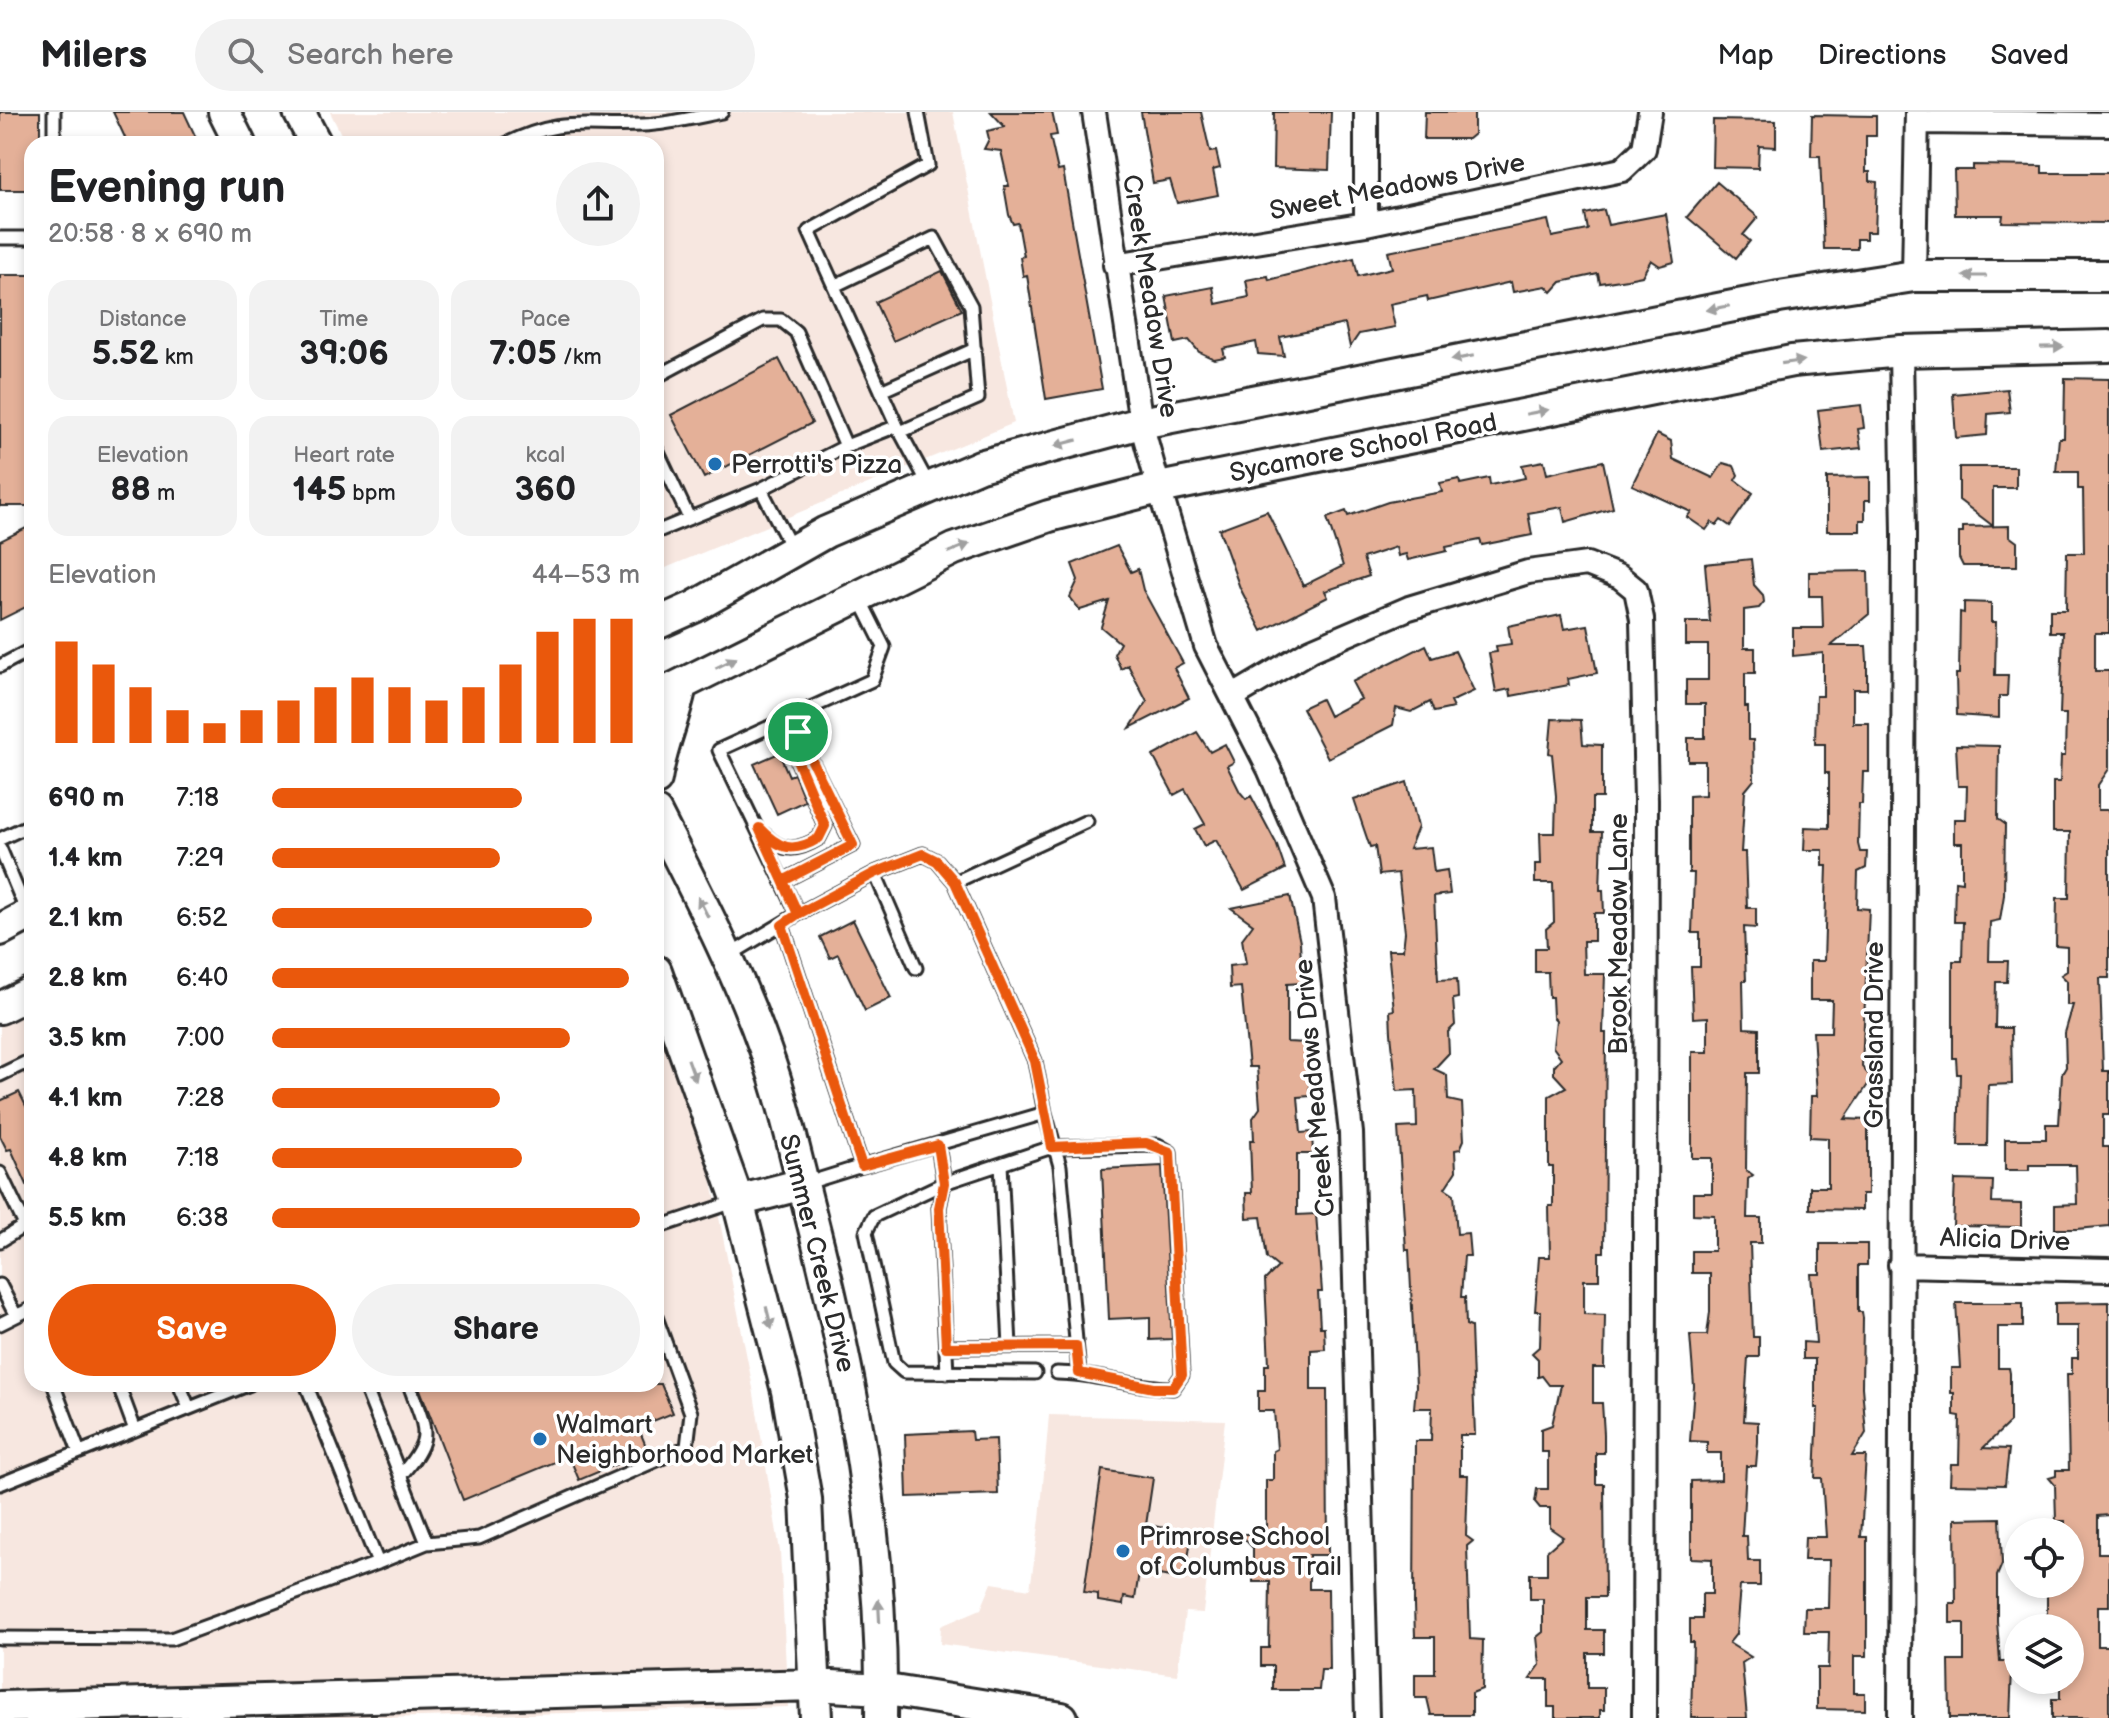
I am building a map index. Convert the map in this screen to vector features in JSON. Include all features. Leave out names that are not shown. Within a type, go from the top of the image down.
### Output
[{"type":"main road","points":[[224,112],[236,136]]},
{"type":"main road","points":[[299,112],[312,136]]},
{"type":"main road","points":[[664,620],[694,607],[826,532],[980,466],[1141,423],[1764,300],[1914,276],[2109,276]]},
{"type":"main road","name":"Sycamore School Road","points":[[668,691],[954,549],[1010,529],[1159,488],[1792,361],[1901,351],[2109,346]]},
{"type":"main road","points":[[664,611],[694,607]]},
{"type":"main road","points":[[664,738],[675,714],[668,691]]},
{"type":"main road","name":"Summer Creek Drive","points":[[664,829],[728,956],[766,1050],[847,1360],[865,1463],[874,1540],[881,1703]]},
{"type":"main road","points":[[0,930],[24,921]]},
{"type":"main road","points":[[0,1008],[24,996]]},
{"type":"main road","points":[[664,1000],[738,1201],[787,1391],[806,1499],[816,1718]]},
{"type":"main road","points":[[738,1201],[803,1184]]},
{"type":"main road","points":[[0,1707],[815,1685],[881,1703],[1062,1718]]},
{"type":"street","name":"Creek Meadow Drive","points":[[1094,112],[1141,423],[1159,488]]},
{"type":"street","points":[[1366,112],[1366,224]]},
{"type":"street","name":"Sweet Meadows Drive","points":[[1115,265],[1366,224],[1622,170],[1644,149],[1650,112]]},
{"type":"street","points":[[1914,276],[1917,117],[2109,124]]},
{"type":"street","name":"Grassland Drive","points":[[1900,1718],[1904,534],[1901,351]]},
{"type":"street","name":"Creek Meadows Drive","points":[[1159,488],[1206,646],[1269,769],[1324,898],[1351,1133],[1367,1718]]},
{"type":"street","name":"Brook Meadow Lane","points":[[1232,697],[1311,650],[1409,608],[1528,572],[1587,564],[1620,577],[1636,590],[1642,619],[1646,800],[1644,1718]]},
{"type":"street","name":"Alicia Drive","points":[[1900,1265],[2109,1270]]},
{"type":"lane","points":[[54,112],[54,136]]},
{"type":"lane","points":[[625,112],[627,126]]},
{"type":"lane","points":[[522,136],[567,118],[627,126],[722,112]]},
{"type":"lane","points":[[918,112],[928,165],[809,231],[898,429],[930,487]]},
{"type":"lane","points":[[0,238],[24,238]]},
{"type":"lane","points":[[664,529],[761,489],[846,446],[978,398],[971,306],[934,238],[834,286]]},
{"type":"lane","points":[[664,373],[763,320],[781,320],[796,332],[846,446]]},
{"type":"lane","points":[[881,391],[975,349]]},
{"type":"lane","points":[[664,465],[689,518]]},
{"type":"lane","points":[[761,489],[793,551]]},
{"type":"lane","points":[[798,914],[719,750],[872,680],[884,647],[859,597]]},
{"type":"lane","points":[[0,666],[24,653]]},
{"type":"lane","points":[[783,881],[853,845],[790,718]]},
{"type":"lane","points":[[759,828],[775,845],[790,849],[819,838],[825,826],[798,762],[798,732]]},
{"type":"lane","points":[[955,882],[1087,821]]},
{"type":"lane","points":[[0,839],[24,828]]},
{"type":"lane","points":[[0,848],[24,902]]},
{"type":"lane","points":[[728,956],[875,873],[923,854],[937,861],[955,882],[1035,1061],[1052,1147],[1060,1166],[1079,1373]]},
{"type":"lane","points":[[875,873],[916,968]]},
{"type":"lane","points":[[782,925],[862,1166]]},
{"type":"lane","points":[[0,1075],[24,1063]]},
{"type":"lane","points":[[803,1184],[1045,1113]]},
{"type":"lane","points":[[1035,1373],[904,1372],[894,1363],[866,1232],[874,1216],[944,1183],[1052,1147],[1146,1143],[1170,1152],[1182,1375],[1173,1388],[1154,1388],[1079,1373],[1057,1373]]},
{"type":"lane","points":[[938,1145],[944,1183],[939,1208],[947,1373]]},
{"type":"lane","points":[[1001,1164],[1010,1346]]},
{"type":"lane","points":[[0,1173],[24,1214]]},
{"type":"lane","points":[[664,1225],[738,1201]]},
{"type":"lane","points":[[0,1241],[24,1226]]},
{"type":"lane","points":[[0,1285],[16,1316]]},
{"type":"lane","points":[[0,1324],[24,1312]]},
{"type":"lane","points":[[0,1638],[171,1639],[427,1543],[479,1538],[687,1447],[691,1413],[664,1339]]},
{"type":"lane","points":[[946,1347],[1076,1346]]},
{"type":"lane","points":[[56,1392],[79,1452]]},
{"type":"lane","points":[[121,1392],[135,1430]]},
{"type":"lane","points":[[182,1392],[189,1408]]},
{"type":"lane","points":[[0,1484],[227,1392]]},
{"type":"lane","points":[[309,1392],[378,1563]]},
{"type":"lane","points":[[367,1392],[427,1543]]},
{"type":"lane","points":[[400,1476],[423,1451],[426,1433],[412,1392]]},
{"type":"shaded area","points":[[330,112],[953,112],[1014,423],[664,569],[664,136],[342,136]]},
{"type":"shaded area","points":[[24,1011],[24,1392],[664,1392],[664,1039],[709,1167],[753,1388],[780,1551],[788,1707],[384,1718],[0,1718],[0,1023]]},
{"type":"shaded area","name":"Primrose School of Columbus Trail","points":[[1049,1415],[1225,1420],[1203,1613],[1185,1612],[1177,1675],[940,1644],[941,1626],[981,1609],[992,1583],[1030,1589]]},
{"type":"building","points":[[0,112],[40,112],[40,136],[24,136],[24,190],[0,190]]},
{"type":"building","points":[[113,112],[184,112],[195,136],[124,136]]},
{"type":"building","points":[[991,112],[1052,112],[1057,135],[1050,136],[1058,171],[1063,170],[1102,389],[1046,399],[1027,275],[1023,276],[1020,257],[1024,256],[1018,223],[1013,224],[1009,215],[1004,186],[1009,186],[1001,151],[984,149],[989,139],[987,131],[1005,127]]},
{"type":"building","points":[[1141,112],[1201,112],[1210,152],[1216,151],[1220,168],[1213,170],[1218,195],[1177,203],[1170,180],[1153,183]]},
{"type":"building","points":[[1274,112],[1331,112],[1329,170],[1273,168]]},
{"type":"building","points":[[1425,112],[1474,112],[1474,134],[1468,139],[1424,139]]},
{"type":"building","points":[[1812,115],[1876,116],[1876,136],[1866,136],[1866,172],[1870,172],[1870,181],[1877,182],[1875,232],[1866,232],[1866,239],[1857,239],[1857,249],[1824,249],[1820,156],[1811,156]]},
{"type":"building","points":[[1713,120],[1776,121],[1776,147],[1759,146],[1758,168],[1712,167]]},
{"type":"building","points":[[1973,165],[2042,166],[2042,173],[2109,173],[2109,223],[2002,222],[2003,215],[1955,215],[1954,170],[1973,170]]},
{"type":"building","points":[[1717,182],[1758,217],[1743,235],[1750,241],[1736,258],[1687,217]]},
{"type":"building","points":[[1604,210],[1608,225],[1666,214],[1674,262],[1660,266],[1651,260],[1642,276],[1627,279],[1600,283],[1598,274],[1561,282],[1552,292],[1546,286],[1513,292],[1511,282],[1428,301],[1427,296],[1390,304],[1395,327],[1359,334],[1350,347],[1345,324],[1280,337],[1284,356],[1258,354],[1256,342],[1223,349],[1225,357],[1214,359],[1199,352],[1189,340],[1175,343],[1166,296],[1213,287],[1216,304],[1249,297],[1246,280],[1268,276],[1269,280],[1354,258],[1358,276],[1392,268],[1388,252],[1548,220],[1552,237],[1588,230],[1585,214]]},
{"type":"building","points":[[942,271],[962,310],[893,341],[875,302]]},
{"type":"building","points":[[0,275],[24,275],[24,506],[0,506]]},
{"type":"building","points":[[779,359],[812,423],[704,478],[671,415]]},
{"type":"building","points":[[2065,378],[2109,379],[2109,633],[2095,633],[2095,671],[2109,671],[2109,769],[2098,785],[2098,810],[2109,810],[2109,978],[2100,978],[2103,1071],[2109,1071],[2109,1115],[2103,1115],[2103,1147],[2109,1147],[2109,1226],[2077,1229],[2055,1229],[2055,1205],[2077,1204],[2076,1165],[2029,1165],[2029,1170],[2005,1170],[2005,1139],[2046,1139],[2046,1124],[2059,1124],[2062,1074],[2066,1067],[2065,1033],[2073,1005],[2067,1005],[2067,981],[2061,975],[2067,971],[2067,947],[2056,946],[2057,898],[2069,898],[2070,832],[2053,832],[2053,782],[2060,782],[2061,756],[2065,756],[2066,714],[2060,714],[2063,632],[2050,632],[2050,610],[2066,610],[2067,553],[2084,553],[2083,489],[2078,489],[2078,472],[2056,472],[2059,438],[2064,438]]},
{"type":"building","points":[[2007,389],[2010,412],[1988,414],[1987,435],[1956,438],[1953,394]]},
{"type":"building","points":[[1861,405],[1864,428],[1858,429],[1861,448],[1823,452],[1818,410]]},
{"type":"building","points":[[1657,434],[1671,441],[1673,459],[1713,478],[1723,463],[1734,466],[1738,475],[1735,480],[1753,493],[1730,526],[1721,520],[1717,525],[1712,522],[1706,530],[1687,517],[1691,512],[1632,485]]},
{"type":"building","points":[[1544,461],[1547,474],[1603,461],[1613,508],[1565,522],[1562,507],[1528,513],[1532,535],[1482,545],[1480,540],[1408,560],[1406,554],[1398,556],[1396,547],[1363,558],[1369,576],[1325,591],[1328,597],[1262,631],[1240,588],[1219,529],[1267,511],[1303,586],[1343,566],[1327,518],[1346,511],[1348,516],[1388,502],[1442,492],[1440,483],[1459,479],[1460,484],[1489,478],[1490,485],[1525,478],[1522,465]]},
{"type":"building","points":[[1959,467],[2016,467],[2016,488],[1993,488],[1993,526],[1959,500]]},
{"type":"building","points":[[1870,477],[1870,500],[1865,500],[1865,520],[1860,520],[1860,531],[1827,531],[1827,478]]},
{"type":"building","points":[[2009,526],[2009,536],[2017,542],[2017,566],[1963,566],[1959,558],[1959,533],[1963,533],[1963,527]]},
{"type":"building","points":[[24,529],[24,608],[0,620],[0,541]]},
{"type":"building","points":[[1117,546],[1131,572],[1138,569],[1143,590],[1183,663],[1174,668],[1189,698],[1130,728],[1147,702],[1128,665],[1121,669],[1114,654],[1120,643],[1101,627],[1109,601],[1080,610],[1070,597],[1078,580],[1072,564]]},
{"type":"building","points":[[1751,559],[1754,585],[1763,595],[1764,602],[1759,608],[1744,610],[1744,648],[1755,648],[1755,673],[1745,673],[1745,707],[1748,707],[1748,740],[1753,740],[1754,780],[1745,791],[1741,852],[1745,852],[1747,908],[1756,908],[1756,928],[1744,927],[1744,1028],[1759,1029],[1759,1073],[1747,1073],[1746,1170],[1753,1175],[1748,1179],[1747,1218],[1761,1218],[1761,1243],[1750,1243],[1753,1337],[1759,1337],[1759,1357],[1748,1357],[1744,1421],[1758,1422],[1758,1442],[1756,1466],[1746,1466],[1742,1536],[1747,1536],[1748,1561],[1760,1561],[1760,1586],[1740,1586],[1736,1634],[1729,1643],[1751,1657],[1742,1663],[1747,1718],[1691,1718],[1693,1642],[1690,1642],[1690,1619],[1702,1619],[1702,1594],[1712,1594],[1712,1559],[1691,1558],[1691,1481],[1721,1480],[1721,1453],[1707,1453],[1707,1442],[1690,1441],[1694,1386],[1690,1335],[1707,1335],[1710,1312],[1710,1273],[1692,1273],[1692,1251],[1714,1251],[1714,1215],[1693,1214],[1693,1193],[1712,1193],[1712,1158],[1692,1158],[1692,1052],[1708,1052],[1708,1017],[1693,1018],[1691,967],[1700,967],[1700,933],[1692,933],[1694,873],[1689,873],[1689,796],[1705,795],[1705,761],[1688,761],[1688,738],[1705,738],[1705,704],[1686,704],[1686,680],[1708,680],[1708,645],[1686,645],[1686,622],[1710,622],[1705,564]]},
{"type":"building","points":[[1868,571],[1869,614],[1831,646],[1866,646],[1867,689],[1853,689],[1853,723],[1869,723],[1869,772],[1863,772],[1858,844],[1860,852],[1867,852],[1866,868],[1858,872],[1857,908],[1869,909],[1862,1067],[1869,1075],[1869,1083],[1845,1119],[1868,1120],[1868,1194],[1862,1194],[1862,1210],[1810,1209],[1810,1187],[1828,1187],[1828,1138],[1810,1137],[1811,1096],[1817,1096],[1813,1032],[1831,1032],[1832,1000],[1810,1000],[1810,961],[1824,961],[1827,866],[1823,866],[1823,850],[1804,850],[1805,827],[1829,828],[1829,773],[1825,773],[1825,744],[1815,744],[1816,696],[1823,696],[1823,653],[1793,656],[1793,628],[1823,628],[1822,596],[1809,596],[1809,572]]},
{"type":"building","points":[[1964,602],[1991,603],[1991,622],[1996,622],[1995,675],[2008,675],[2007,696],[1999,696],[1999,718],[1957,715],[1956,674],[1959,674],[1960,612],[1964,613]]},
{"type":"building","points":[[1561,615],[1564,629],[1588,625],[1597,673],[1568,679],[1569,685],[1511,696],[1510,689],[1496,692],[1489,653],[1497,652],[1496,646],[1511,644],[1508,626]]},
{"type":"building","points":[[1426,645],[1432,658],[1455,651],[1474,691],[1450,702],[1453,708],[1434,712],[1430,702],[1411,712],[1396,708],[1393,725],[1328,758],[1302,708],[1321,699],[1329,716],[1361,699],[1352,682]]},
{"type":"building","points":[[1552,719],[1581,720],[1583,744],[1602,745],[1602,798],[1592,798],[1592,832],[1602,832],[1600,890],[1603,890],[1604,913],[1594,913],[1594,941],[1583,941],[1584,974],[1605,974],[1604,1252],[1599,1252],[1599,1280],[1584,1280],[1584,1314],[1605,1315],[1604,1368],[1593,1368],[1593,1403],[1602,1403],[1604,1434],[1604,1453],[1596,1453],[1596,1484],[1604,1484],[1605,1597],[1587,1597],[1587,1630],[1604,1630],[1604,1653],[1587,1653],[1587,1688],[1604,1688],[1604,1710],[1600,1710],[1600,1718],[1555,1718],[1555,1707],[1548,1707],[1548,1679],[1530,1679],[1540,1665],[1537,1637],[1543,1632],[1543,1599],[1530,1599],[1530,1574],[1547,1574],[1547,1551],[1563,1537],[1550,1528],[1550,1508],[1540,1508],[1535,1502],[1537,1489],[1548,1489],[1548,1452],[1541,1452],[1541,1429],[1552,1425],[1561,1385],[1549,1385],[1542,1376],[1538,1377],[1538,1359],[1532,1353],[1540,1346],[1541,1311],[1535,1311],[1539,1257],[1550,1257],[1549,1206],[1553,1206],[1553,1167],[1549,1167],[1549,1096],[1566,1087],[1554,1074],[1554,1066],[1561,1058],[1553,1047],[1556,1020],[1553,1017],[1552,997],[1549,997],[1548,972],[1535,972],[1535,948],[1547,948],[1546,929],[1554,922],[1553,883],[1535,883],[1535,864],[1541,864],[1540,833],[1555,833],[1556,796],[1552,754],[1549,753]]},
{"type":"building","points":[[1197,732],[1210,752],[1225,744],[1234,762],[1227,766],[1240,792],[1246,799],[1251,796],[1276,843],[1285,869],[1244,890],[1216,840],[1204,846],[1195,829],[1205,824],[1185,789],[1174,795],[1153,756]]},
{"type":"building","points":[[1956,745],[1999,746],[1998,819],[2005,824],[2004,895],[2000,920],[1990,922],[1989,961],[2008,961],[2007,982],[1996,982],[1995,1028],[2011,1028],[2012,1084],[1988,1085],[1987,1146],[1958,1146],[1960,1074],[1957,1074],[1956,1058],[1953,1058],[1953,961],[1962,961],[1963,922],[1954,922],[1955,881],[1962,882],[1962,843],[1954,843],[1954,819],[1966,819],[1967,786],[1958,786]]},
{"type":"building","points":[[779,753],[789,776],[794,774],[805,801],[777,814],[754,764]]},
{"type":"building","points":[[1407,782],[1418,827],[1409,849],[1431,847],[1434,872],[1447,870],[1450,894],[1434,896],[1438,980],[1457,979],[1458,998],[1453,999],[1455,1025],[1448,1032],[1449,1053],[1434,1069],[1447,1075],[1448,1100],[1462,1103],[1464,1140],[1460,1149],[1455,1150],[1456,1171],[1445,1188],[1454,1194],[1457,1234],[1468,1233],[1470,1256],[1464,1256],[1461,1297],[1465,1297],[1466,1325],[1471,1327],[1475,1435],[1460,1435],[1460,1475],[1468,1475],[1466,1536],[1473,1541],[1467,1546],[1470,1639],[1483,1640],[1482,1689],[1472,1693],[1472,1715],[1431,1715],[1427,1698],[1415,1698],[1415,1674],[1435,1674],[1435,1637],[1415,1637],[1415,1441],[1431,1441],[1432,1408],[1414,1408],[1416,1386],[1409,1250],[1406,1250],[1398,1128],[1417,1127],[1416,1090],[1397,1091],[1391,1033],[1390,1011],[1394,1010],[1388,950],[1403,950],[1405,932],[1398,873],[1379,875],[1375,846],[1370,847],[1354,800]]},
{"type":"building","points":[[1290,896],[1300,942],[1302,983],[1287,984],[1287,1042],[1307,1043],[1310,1096],[1298,1097],[1301,1133],[1312,1132],[1313,1154],[1297,1154],[1297,1215],[1316,1214],[1322,1292],[1318,1292],[1320,1327],[1324,1327],[1325,1349],[1311,1350],[1311,1390],[1327,1390],[1328,1555],[1309,1555],[1309,1589],[1328,1589],[1329,1670],[1321,1670],[1319,1690],[1273,1690],[1273,1666],[1261,1666],[1261,1648],[1269,1648],[1270,1582],[1253,1582],[1253,1548],[1240,1534],[1266,1534],[1266,1480],[1273,1480],[1273,1451],[1277,1449],[1274,1411],[1258,1411],[1258,1391],[1265,1391],[1265,1365],[1269,1365],[1265,1280],[1278,1267],[1267,1258],[1261,1217],[1247,1218],[1246,1193],[1252,1193],[1250,1140],[1254,1140],[1253,1118],[1260,1108],[1257,1067],[1249,1067],[1241,987],[1230,988],[1229,966],[1246,964],[1242,939],[1253,924],[1231,908]]},
{"type":"building","points":[[853,920],[891,998],[865,1011],[838,954],[830,958],[820,937]]},
{"type":"building","points":[[19,1092],[24,1102],[24,1178],[11,1149],[7,1150],[0,1136],[0,1101]]},
{"type":"building","points":[[1162,1166],[1172,1339],[1150,1340],[1150,1317],[1109,1319],[1102,1169]]},
{"type":"building","points":[[1955,1180],[1993,1181],[1992,1203],[2021,1204],[2021,1227],[1953,1226]]},
{"type":"building","points":[[1820,1244],[1867,1244],[1867,1265],[1858,1265],[1858,1312],[1862,1312],[1863,1318],[1862,1387],[1866,1433],[1852,1456],[1866,1456],[1861,1537],[1867,1537],[1867,1656],[1854,1656],[1854,1693],[1865,1693],[1865,1710],[1817,1709],[1817,1668],[1828,1668],[1829,1632],[1804,1632],[1805,1608],[1828,1608],[1829,1560],[1804,1560],[1805,1537],[1826,1537],[1822,1478],[1815,1478],[1818,1408],[1815,1408],[1815,1359],[1803,1359],[1803,1342],[1816,1343],[1811,1274],[1820,1274]]},
{"type":"building","points":[[2109,1302],[2109,1515],[2098,1516],[2098,1553],[2109,1553],[2109,1606],[2098,1606],[2098,1646],[2109,1646],[2109,1718],[2052,1718],[2052,1699],[2060,1699],[2060,1694],[2084,1694],[2084,1614],[2047,1614],[2047,1598],[2084,1598],[2084,1518],[2056,1518],[2055,1485],[2049,1478],[2056,1476],[2056,1470],[2069,1470],[2067,1374],[2072,1374],[2072,1358],[2078,1358],[2078,1326],[2055,1326],[2055,1303]]},
{"type":"building","points":[[1956,1303],[2023,1303],[2023,1327],[1998,1327],[1998,1368],[2009,1368],[2010,1373],[2010,1422],[1983,1448],[2009,1449],[2005,1485],[1950,1484],[1951,1464],[1959,1464],[1960,1416],[1954,1415],[1954,1393],[1951,1393],[1951,1368],[1960,1368]]},
{"type":"building","name":"Walmart Neighborhood Market","points":[[664,1391],[673,1413],[638,1427],[648,1451],[579,1480],[569,1456],[463,1500],[421,1392]]},
{"type":"building","points":[[971,1431],[972,1440],[996,1439],[998,1494],[907,1497],[905,1434]]},
{"type":"building","name":"Primrose School of Columbus Trail","points":[[1102,1470],[1153,1478],[1146,1525],[1192,1532],[1185,1579],[1139,1572],[1135,1599],[1124,1597],[1123,1605],[1098,1601],[1098,1594],[1084,1592]]},
{"type":"building","points":[[2000,1518],[2002,1564],[1997,1576],[1997,1621],[2000,1661],[2004,1661],[2004,1694],[2011,1694],[2010,1718],[1950,1718],[1949,1661],[1964,1661],[1964,1623],[1950,1623],[1950,1603],[1956,1603],[1955,1519]]},
{"type":"place","name":"Perrotti's Pizza","points":[[715,464]]},
{"type":"place","name":"Walmart Neighborhood Market","points":[[540,1439]]},
{"type":"place","name":"Primrose School of Columbus Trail","points":[[1123,1551]]},
{"type":"route","points":[[798,732],[798,762],[825,826],[819,838],[806,846],[790,849],[775,845],[759,828],[798,914],[875,873],[923,854],[937,861],[955,882],[1035,1061],[1052,1147],[1146,1143],[1170,1152],[1182,1375],[1173,1388],[1154,1388],[1079,1373],[1076,1346],[946,1347],[939,1208],[944,1183],[938,1145],[862,1166],[782,925],[798,914],[783,881],[851,849],[853,845],[798,732]]}]
